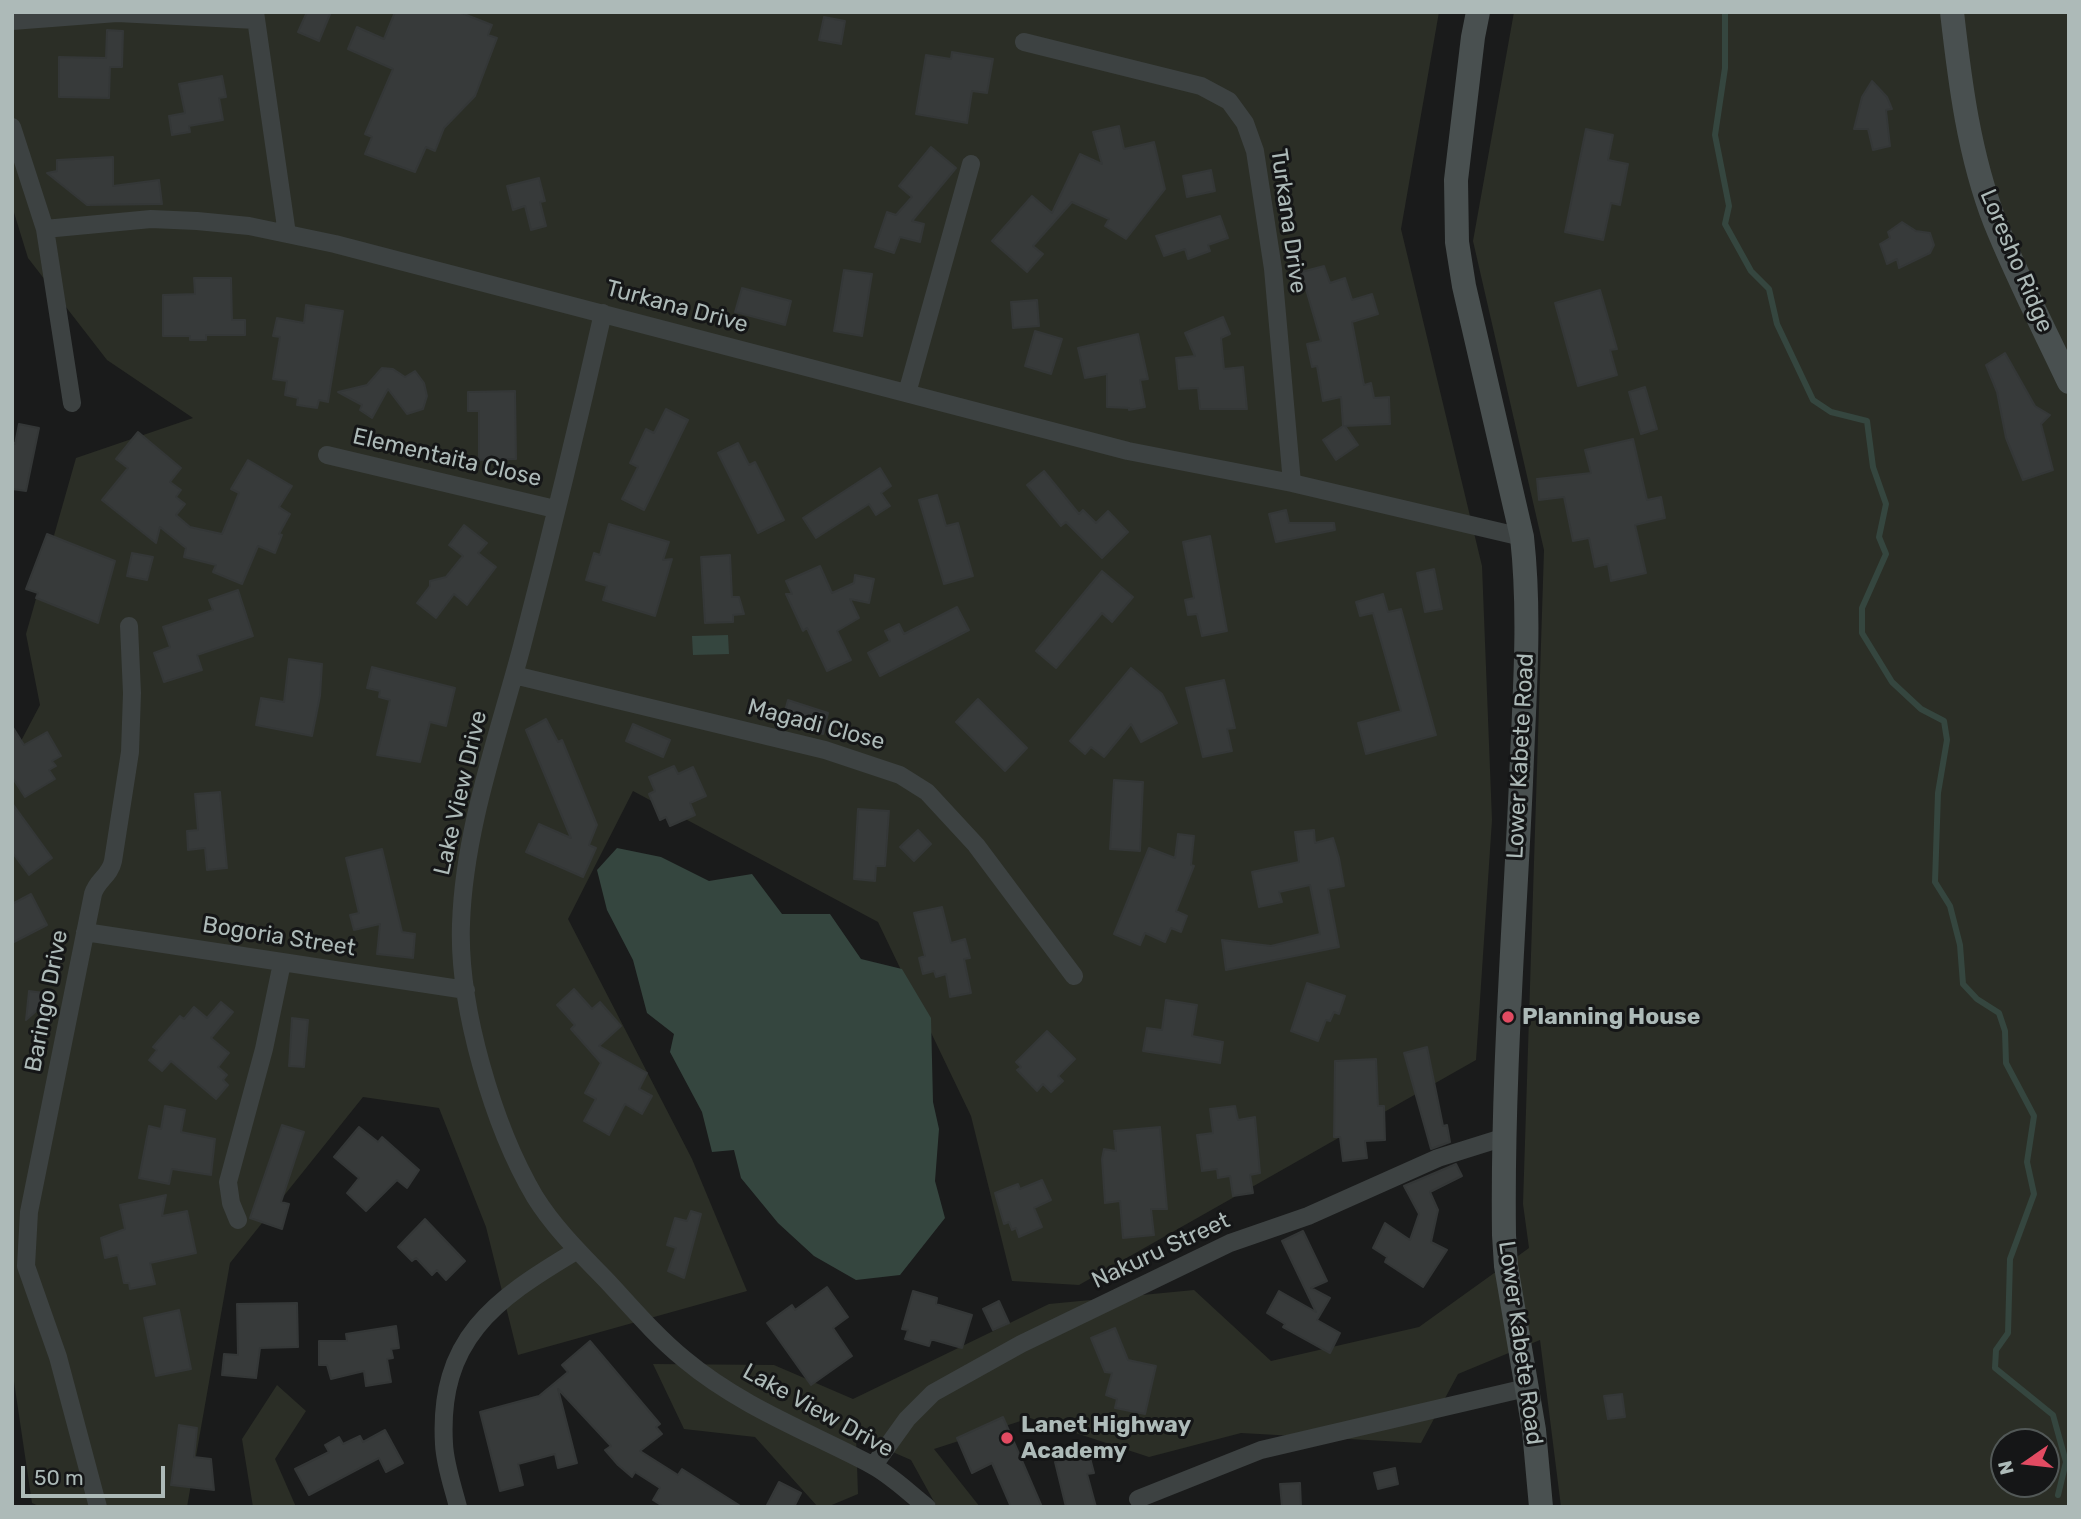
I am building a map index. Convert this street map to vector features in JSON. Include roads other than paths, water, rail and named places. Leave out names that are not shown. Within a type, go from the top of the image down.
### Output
[{"type":"main road","name":"Lower Kabete Road","points":[[1478,12],[1456,180],[1457,242],[1464,286],[1522,537],[1527,630],[1509,970],[1505,1137],[1506,1266],[1526,1388],[1541,1507]]},
{"type":"main road","name":"Loresho Ridge","points":[[1952,12],[1966,115],[1984,188],[2012,263],[2069,382]]},
{"type":"street","points":[[12,21],[117,13],[255,16],[287,234]]},
{"type":"street","name":"Turkana Drive","points":[[1024,42],[1201,86],[1229,102],[1245,123],[1255,151],[1273,269],[1292,483]]},
{"type":"street","points":[[12,127],[45,229],[72,403]]},
{"type":"street","points":[[907,393],[971,164]]},
{"type":"street","name":"Turkana Drive","points":[[45,229],[150,219],[238,225],[287,234],[603,313],[1128,451],[1292,483],[1522,537]]},
{"type":"street","name":"Lake View Drive","points":[[603,313],[475,824],[466,879],[461,923],[466,990],[482,1066],[519,1164],[535,1197],[576,1251],[648,1327],[687,1362],[764,1412],[874,1465],[927,1507]]},
{"type":"street","name":"Elementaita Close","points":[[327,455],[555,509]]},
{"type":"street","name":"Baringo Drive","points":[[98,1507],[58,1357],[26,1266],[29,1212],[85,932],[95,888],[112,869],[130,752],[132,693],[129,626]]},
{"type":"street","name":"Magadi Close","points":[[514,675],[825,750],[900,775],[927,792],[976,845],[1074,976]]},
{"type":"street","name":"Bogoria Street","points":[[85,932],[466,990]]},
{"type":"street","points":[[239,1220],[231,1203],[228,1182],[264,1049],[282,962]]},
{"type":"street","name":"Nakuru Street","points":[[874,1465],[907,1419],[933,1393],[1021,1344],[1230,1243],[1308,1216],[1438,1158],[1505,1137]]},
{"type":"street","points":[[458,1507],[444,1446],[446,1400],[455,1359],[481,1320],[498,1303],[576,1251]]},
{"type":"street","points":[[1138,1499],[1261,1450],[1526,1388]]},
{"type":"waterway","points":[[1725,12],[1725,68],[1715,135],[1729,206],[1725,224],[1751,271],[1769,289],[1777,324],[1813,400],[1831,412],[1867,421],[1873,467],[1886,504],[1879,537],[1886,554],[1862,608],[1862,633],[1892,682],[1921,709],[1944,721],[1947,740],[1938,793],[1935,882],[1950,906],[1960,945],[1963,984],[1977,999],[1999,1013],[2005,1031],[2006,1063],[2034,1116],[2027,1162],[2034,1194],[2010,1259],[2008,1333],[1996,1350],[1995,1368],[2053,1415],[2057,1428]]},
{"type":"waterway","points":[[2060,1440],[2066,1462],[2060,1487]]},
{"type":"place","name":"Planning House","points":[[1508,1017]]},
{"type":"place","name":"Lanet Highway Academy","points":[[1007,1438]]}]
